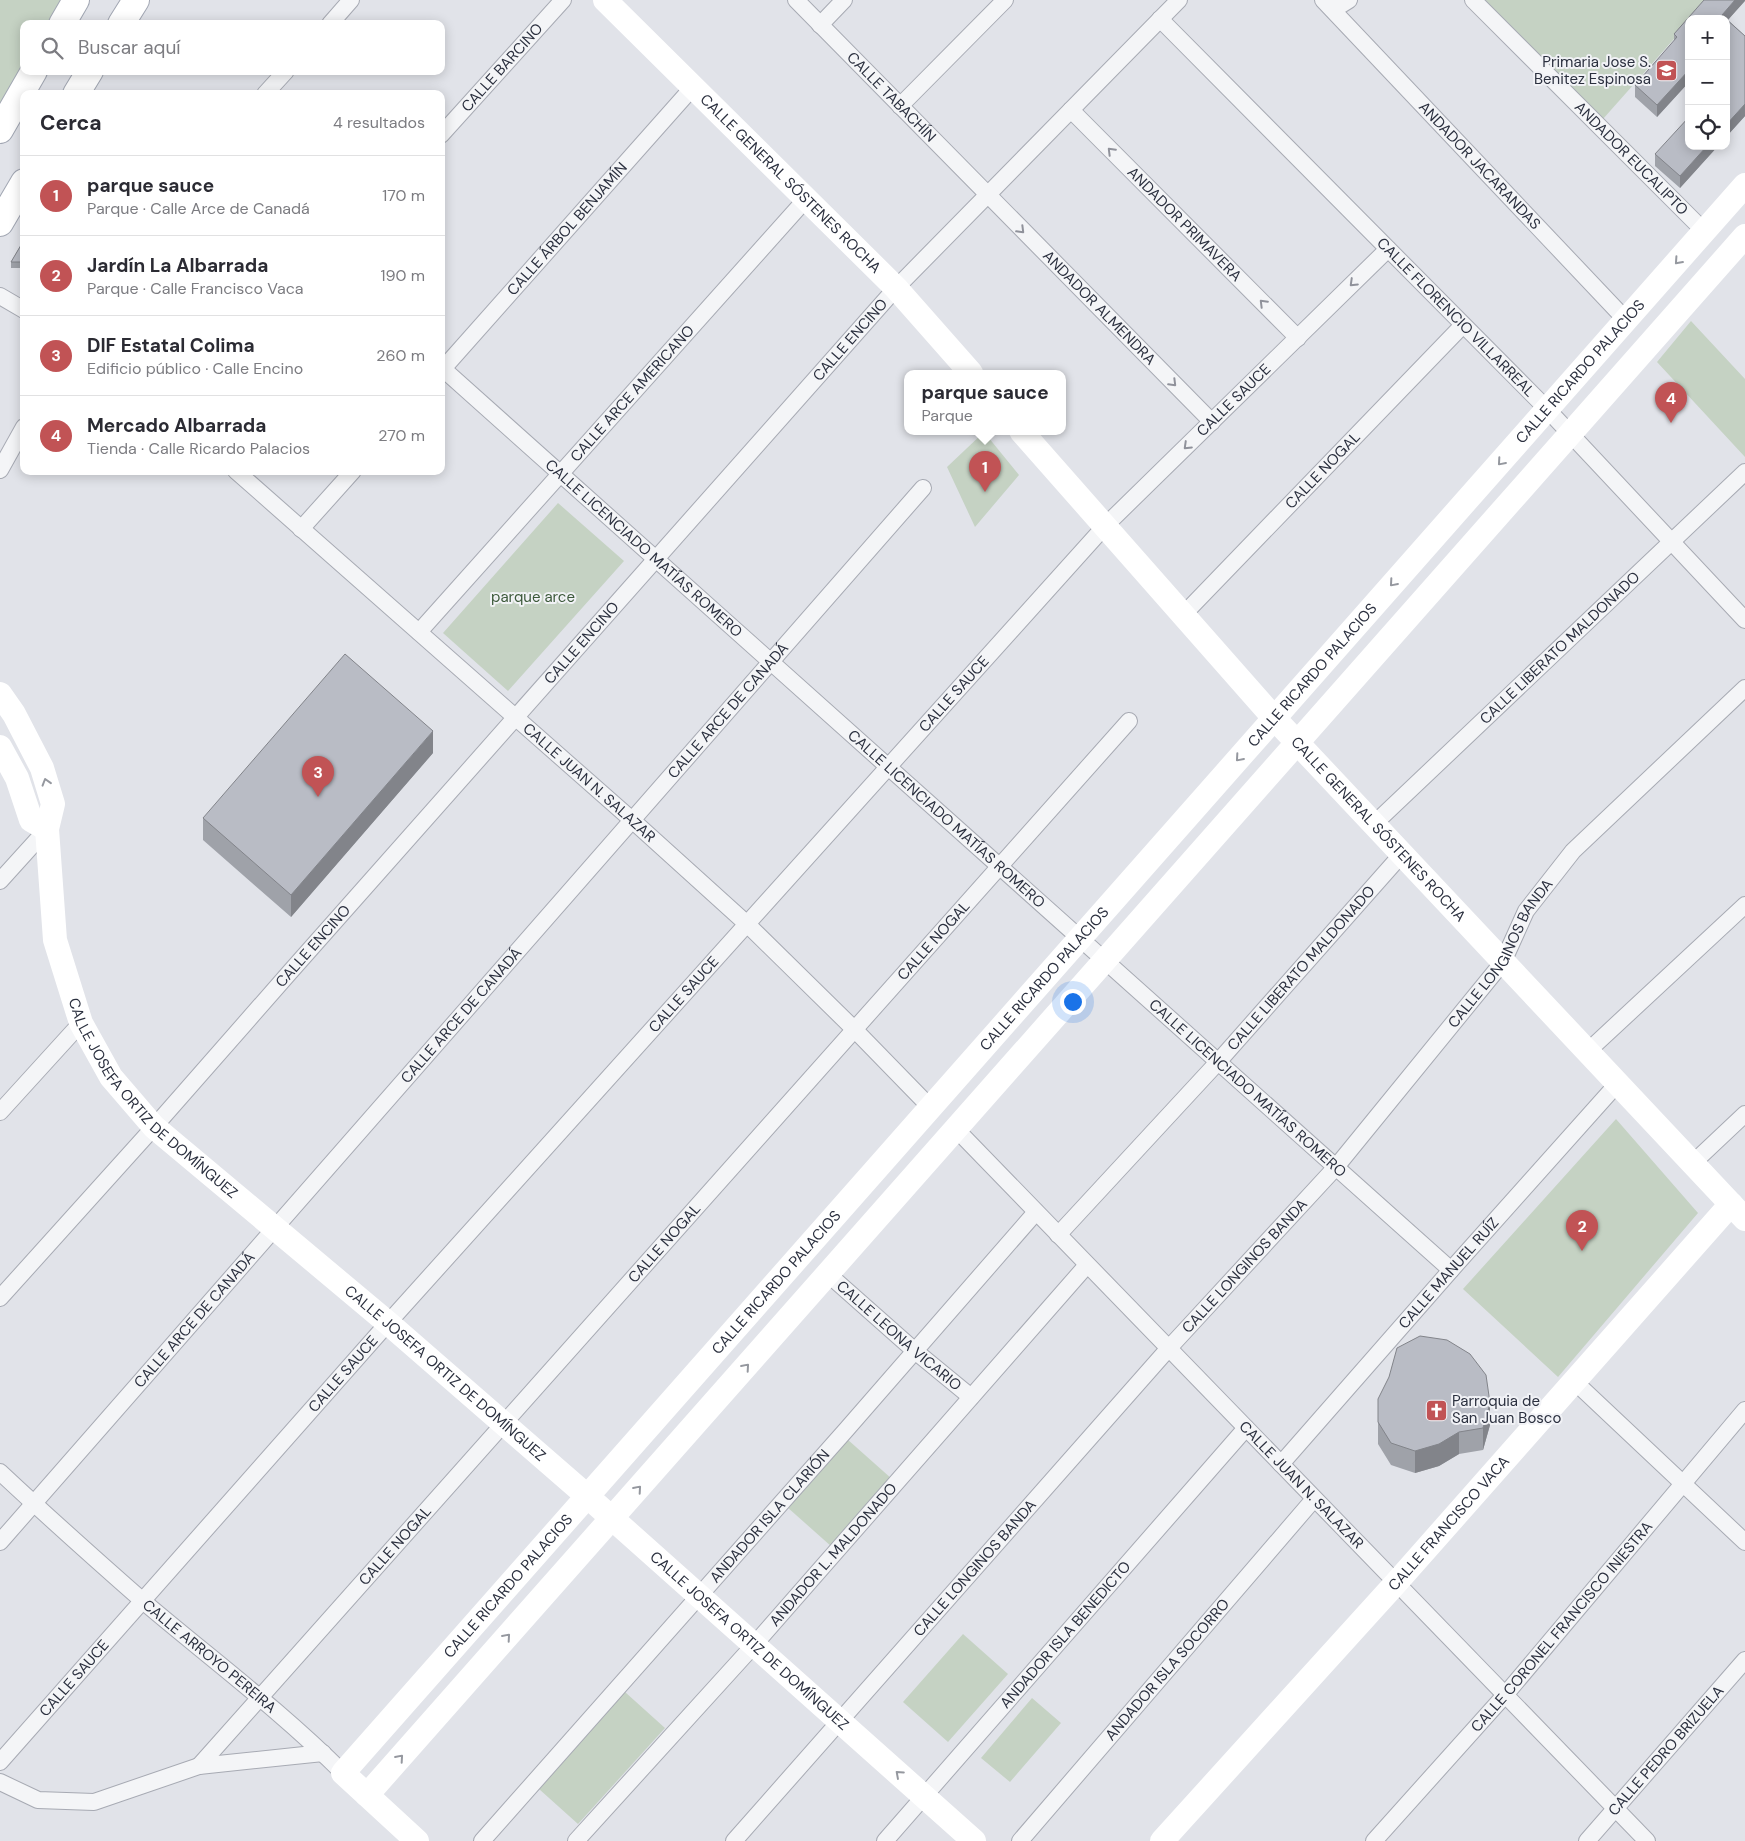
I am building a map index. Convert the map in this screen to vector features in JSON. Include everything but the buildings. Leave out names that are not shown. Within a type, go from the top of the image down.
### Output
[{"type":"main road","points":[[64,20],[76,0]]},
{"type":"main road","points":[[124,20],[136,0]]},
{"type":"main road","points":[[23,90],[32,75]]},
{"type":"main road","points":[[78,90],[88,75]]},
{"type":"main road","points":[[0,130],[20,95]]},
{"type":"main road","points":[[0,224],[20,189]]},
{"type":"street","points":[[334,20],[351,0]]},
{"type":"street","name":"CALLE BARCINO","points":[[445,130],[563,0]]},
{"type":"street","name":"CALLE GENERAL SÓSTENES ROCHA","points":[[605,0],[896,288],[968,370]]},
{"type":"street","name":"CALLE TABACHÍN","points":[[796,0],[987,196]]},
{"type":"street","points":[[820,25],[844,0]]},
{"type":"street","points":[[900,106],[1005,0]]},
{"type":"street","name":"CALLE ENCINO","points":[[0,1298],[154,1127],[896,288],[1179,0]]},
{"type":"street","points":[[1328,5],[1350,0]]},
{"type":"street","name":"ANDADOR EUCALIPTO","points":[[1472,0],[1704,231]]},
{"type":"street","name":"ANDADOR JACARANDAS","points":[[1328,5],[1626,320]]},
{"type":"street","name":"CALLE FLORENCIO VILLARREAL","points":[[1160,19],[1547,409],[1745,620]]},
{"type":"street","points":[[269,90],[283,75]]},
{"type":"street","name":"CALLE ÁRBOL BENJAMÍN","points":[[445,366],[693,87]]},
{"type":"street","name":"ANDADOR PRIMAVERA","points":[[1071,110],[1298,338]]},
{"type":"street","name":"CALLE RICARDO PALACIOS","points":[[343,1773],[1745,185]]},
{"type":"street","name":"ANDADOR ALMENDRA","points":[[987,196],[1212,422]]},
{"type":"street","name":"CALLE ARCE AMERICANO","points":[[419,632],[806,199]]},
{"type":"street","points":[[367,1795],[1745,236]]},
{"type":"street","name":"CALLE SAUCE","points":[[0,1762],[388,1323],[1105,526],[1388,249]]},
{"type":"street","points":[[0,296],[20,308]]},
{"type":"street","name":"CALLE NOGAL","points":[[1184,615],[1464,325]]},
{"type":"street","name":"CALLE LICENCIADO MATÍAS ROMERO","points":[[445,372],[561,473],[1452,1270]]},
{"type":"street","points":[[0,470],[20,434]]},
{"type":"street","name":"CALLE GENERAL SÓSTENES ROCHA","points":[[1025,435],[1274,718],[1738,1212]]},
{"type":"street","name":"CALLE LIBERATO MALDONADO","points":[[1374,824],[1745,472]]},
{"type":"street","name":"CALLE JUAN N. SALAZAR","points":[[241,475],[632,820],[747,924],[855,1030],[930,1108]]},
{"type":"street","points":[[302,529],[349,475]]},
{"type":"street","name":"CALLE ARCE DE CANADÁ","points":[[0,1542],[923,488]]},
{"type":"street","name":"CALLE LONGINOS BANDA","points":[[734,1841],[1168,1348],[1336,1167],[1503,962],[1526,911],[1574,851],[1745,688]]},
{"type":"street","name":"CALLE JOSEFA ORTIZ DE DOMÍNGUEZ","points":[[0,694],[14,714],[42,768],[53,804],[47,830],[55,940],[81,1023],[111,1077],[154,1127],[276,1227],[587,1496],[974,1841]]},
{"type":"street","name":"CALLE NOGAL","points":[[199,1766],[1129,721]]},
{"type":"street","points":[[0,747],[17,778],[30,820],[47,830],[0,881]]},
{"type":"street","name":"CALLE LIBERATO MALDONADO","points":[[1058,1235],[1218,1062],[1402,854]]},
{"type":"street","points":[[1588,1051],[1745,905]]},
{"type":"street","points":[[0,1112],[81,1023]]},
{"type":"street","name":"CALLE MANUEL RUÍZ","points":[[1281,1464],[1618,1083]]},
{"type":"street","points":[[1693,1163],[1745,1114]]},
{"type":"street","name":"CALLE JUAN N. SALAZAR","points":[[956,1130],[1647,1841]]},
{"type":"street","name":"ANDADOR ISLA CLARIÓN","points":[[482,1841],[1036,1212]]},
{"type":"street","name":"CALLE FRANCISCO VACA","points":[[1162,1841],[1396,1583],[1574,1381],[1738,1212]]},
{"type":"street","name":"ANDADOR L. MALDONADO","points":[[576,1841],[754,1645],[1087,1265]]},
{"type":"street","name":"CALLE LEONA VICARIO","points":[[828,1274],[914,1351],[971,1397]]},
{"type":"street","points":[[1574,1381],[1745,1542]]},
{"type":"street","name":"CALLE CORONEL FRANCISCO INIESTRA","points":[[1374,1841],[1505,1694],[1745,1410]]},
{"type":"street","name":"ANDADOR ISLA BENEDICTO","points":[[885,1841],[1246,1428]]},
{"type":"street","name":"CALLE ARROYO PEREIRA","points":[[0,1472],[143,1601],[323,1753],[417,1841]]},
{"type":"street","name":"ANDADOR ISLA SOCORRO","points":[[1020,1841],[1314,1498]]},
{"type":"street","name":"CALLE PEDRO BRIZUELA","points":[[1587,1841],[1745,1660]]},
{"type":"street","points":[[0,1782],[38,1800],[94,1802],[199,1766],[323,1753]]},
{"type":"green space","points":[[0,0],[61,0],[50,20],[20,20],[20,72],[0,105]]},
{"type":"green space","points":[[1483,0],[1708,0],[1693,15],[1685,15],[1685,27],[1603,119]]},
{"type":"green space","points":[[1691,321],[1745,379],[1745,457],[1657,362]]},
{"type":"green space","points":[[981,435],[986,435],[1019,475],[975,527],[947,467]]},
{"type":"green space","name":"parque arce","points":[[558,503],[624,561],[508,691],[443,633]]},
{"type":"green space","points":[[1616,1119],[1698,1213],[1558,1377],[1463,1289]]},
{"type":"green space","points":[[847,1439],[892,1479],[832,1547],[787,1507]]},
{"type":"green space","points":[[963,1634],[1008,1674],[948,1742],[903,1702]]},
{"type":"green space","points":[[625,1692],[665,1728],[578,1824],[539,1789]]},
{"type":"green space","points":[[1032,1698],[1061,1723],[1010,1782],[981,1758]]},
{"type":"place","name":"Primaria Jose S. Benitez Espinosa","points":[[1667,71]]},
{"type":"place","name":"Mercado Albarrada","points":[[1671,423]]},
{"type":"place","name":"parque sauce","points":[[985,492]]},
{"type":"place","name":"DIF Estatal Colima","points":[[318,797]]},
{"type":"place","name":"Jardín La Albarrada","points":[[1582,1251]]},
{"type":"place","name":"Parroquia de San Juan Bosco","points":[[1436,1410]]}]
